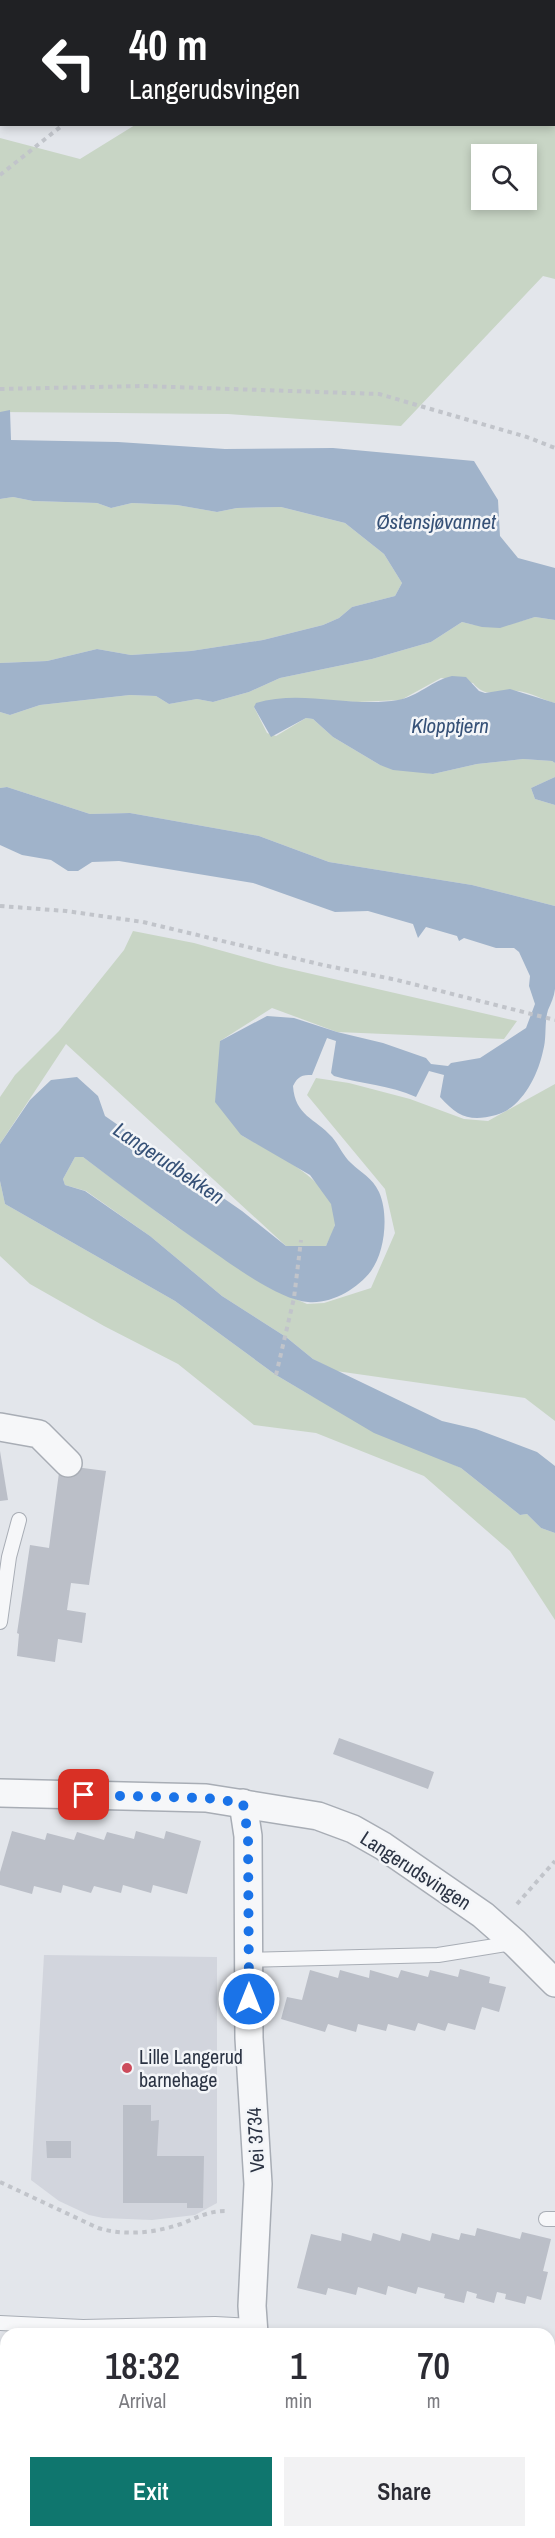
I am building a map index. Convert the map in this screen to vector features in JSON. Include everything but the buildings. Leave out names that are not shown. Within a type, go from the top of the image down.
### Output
[{"type":"street","points":[[0,1427],[39,1434],[68,1463]]},
{"type":"street","name":"Langerudsvingen","points":[[0,1793],[206,1798],[318,1816],[353,1829],[384,1846],[506,1934],[552,1974]]},
{"type":"street","name":"Vei 3734","points":[[243,1803],[248,1836],[249,2038],[258,2184],[253,2328]]},
{"type":"lane","points":[[0,1622],[9,1557],[19,1520]]},
{"type":"lane","points":[[249,1960],[438,1955],[506,1934]]},
{"type":"lane","points":[[0,2323],[83,2327],[215,2324],[240,2328]]},
{"type":"path","points":[[0,175],[61,126]]},
{"type":"path","points":[[0,388],[143,386],[379,394],[555,448]]},
{"type":"path","points":[[0,906],[66,911],[143,922],[323,965],[388,978],[555,1020]]},
{"type":"path","points":[[276,1375],[294,1298],[301,1240]]},
{"type":"path","points":[[506,1934],[555,1861]]},
{"type":"path","points":[[0,2182],[113,2233],[138,2234],[178,2225],[211,2211],[256,2211]]},
{"type":"shaded area","name":"Lille Langerud barnehage","points":[[44,1955],[217,1957],[217,2203],[195,2215],[152,2220],[103,2218],[89,2215],[59,2201],[31,2180]]},
{"type":"green space","points":[[133,126],[555,126],[555,279],[543,276],[401,426],[228,414],[0,412],[0,138],[80,159]]},
{"type":"green space","points":[[13,497],[33,501],[97,503],[111,508],[132,503],[177,505],[217,512],[237,508],[281,507],[345,523],[384,554],[402,583],[395,596],[352,607],[339,618],[323,625],[263,640],[191,651],[131,655],[97,649],[47,661],[0,663],[0,499]]},
{"type":"green space","points":[[535,617],[555,620],[555,703],[523,692],[488,692],[473,683],[441,678],[401,700],[357,702],[287,698],[254,707],[267,733],[276,736],[306,718],[313,719],[333,737],[380,765],[433,774],[477,764],[523,759],[552,761],[555,763],[555,777],[531,788],[535,799],[555,805],[555,906],[472,885],[329,862],[259,836],[130,813],[90,814],[7,787],[0,788],[0,712],[10,715],[40,705],[130,695],[156,696],[169,704],[197,699],[213,702],[249,692],[280,678],[372,659],[431,642],[462,622],[482,626],[499,626]]},
{"type":"green space","points":[[133,931],[194,943],[277,966],[517,1021],[504,1039],[337,1032],[272,1008],[220,1041],[241,1135],[301,1170],[326,1194],[333,1209],[335,1224],[326,1246],[286,1246],[66,1044],[0,1144],[0,1097],[15,1075],[59,1031],[124,950]]},
{"type":"green space","points":[[316,1078],[349,1083],[410,1099],[464,1119],[488,1121],[555,1084],[555,1421],[525,1398],[336,1371],[313,1359],[286,1337],[222,1296],[150,1236],[86,1191],[65,1185],[63,1179],[75,1157],[83,1157],[173,1224],[268,1287],[307,1304],[324,1303],[371,1288],[395,1233],[385,1189],[307,1095]]},
{"type":"green space","points":[[0,1181],[5,1204],[175,1301],[276,1375],[310,1395],[461,1468],[520,1515],[527,1514],[541,1528],[555,1533],[555,1620],[510,1551],[424,1476],[316,1433],[254,1425],[178,1364],[30,1284],[0,1256]]},
{"type":"water","name":"Østensjøvannet","points":[[10,410],[11,440],[118,442],[225,449],[333,448],[474,461],[498,500],[500,536],[518,558],[555,568],[555,620],[535,617],[500,628],[482,627],[462,622],[431,642],[372,659],[280,678],[249,692],[213,702],[197,699],[169,704],[156,696],[130,695],[40,705],[10,715],[0,712],[0,663],[47,661],[97,649],[131,655],[191,651],[263,640],[323,625],[339,618],[352,607],[395,596],[402,583],[384,554],[345,523],[281,507],[237,508],[217,512],[177,505],[132,503],[111,508],[97,503],[33,501],[13,497],[0,499],[0,412]]},
{"type":"water","name":"Klopptjern","points":[[452,676],[466,677],[479,691],[485,693],[510,689],[555,703],[555,763],[523,759],[477,764],[433,774],[393,770],[380,765],[333,737],[313,719],[306,718],[271,737],[254,707],[256,703],[291,698],[362,702],[398,700],[412,696]]},
{"type":"water","points":[[555,777],[555,805],[535,799],[531,788]]},
{"type":"water","name":"Langerudbekken","points":[[7,787],[90,814],[130,813],[259,836],[329,862],[472,885],[555,906],[555,989],[547,1015],[543,1051],[533,1080],[514,1105],[496,1115],[479,1118],[465,1116],[440,1097],[444,1075],[429,1071],[416,1097],[396,1090],[334,1076],[331,1073],[336,1041],[327,1038],[312,1075],[301,1077],[293,1086],[302,1110],[332,1137],[348,1160],[373,1183],[382,1201],[385,1222],[380,1254],[365,1278],[343,1294],[326,1301],[308,1302],[271,1289],[196,1240],[83,1157],[75,1157],[63,1179],[65,1185],[85,1191],[150,1236],[222,1296],[286,1337],[313,1359],[442,1421],[476,1429],[537,1452],[555,1466],[555,1533],[541,1528],[527,1514],[520,1515],[461,1468],[374,1433],[276,1375],[175,1301],[5,1204],[0,1181],[0,1144],[30,1100],[51,1080],[77,1077],[98,1096],[105,1116],[242,1211],[286,1246],[326,1246],[335,1225],[331,1204],[310,1175],[241,1135],[215,1102],[220,1041],[267,1016],[294,1018],[337,1032],[383,1043],[426,1058],[431,1064],[448,1066],[451,1063],[480,1058],[526,1028],[535,1004],[529,986],[530,976],[519,952],[514,948],[496,948],[464,938],[459,941],[457,936],[426,927],[418,938],[413,924],[368,911],[335,912],[253,883],[119,861],[92,862],[78,871],[68,871],[51,860],[22,855],[0,845],[0,788]]},
{"type":"place","name":"Lille Langerud barnehage","points":[[127,2068]]},
{"type":"route","points":[[84,1795],[206,1798],[243,1803],[248,1836],[249,1999]]}]
